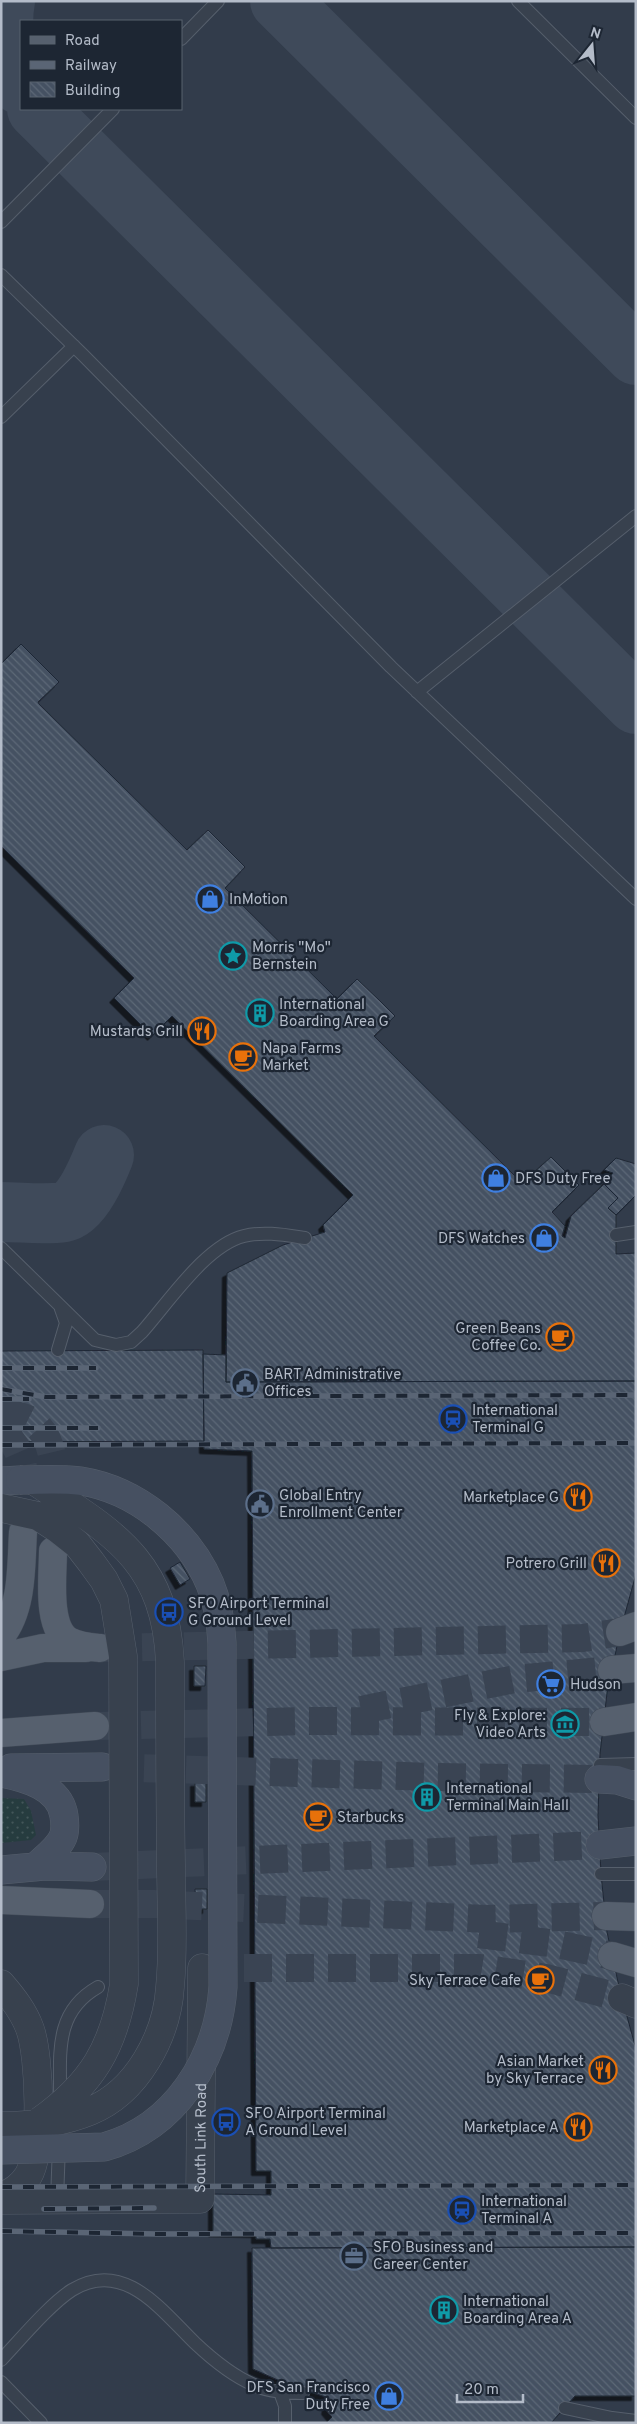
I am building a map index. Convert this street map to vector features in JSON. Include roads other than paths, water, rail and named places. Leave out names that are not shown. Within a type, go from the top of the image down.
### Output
[{"type":"main road","points":[[1,1481],[80,1481],[106,1487],[128,1497],[169,1526],[199,1562],[210,1585],[218,1607],[222,1643],[223,1987],[217,2032],[203,2065],[180,2097],[145,2127],[116,2144],[104,2147],[1,2150]]},
{"type":"main road","points":[[1,1636],[12,1614],[18,1590],[23,1532]]},
{"type":"main road","points":[[1,1656],[43,1648],[100,1648],[68,1640],[56,1627],[53,1610],[54,1551]]},
{"type":"main road","points":[[604,1722],[634,1719]]},
{"type":"main road","points":[[1,1733],[95,1726]]},
{"type":"main road","points":[[1,1768],[102,1767]]},
{"type":"main road","points":[[1,1773],[38,1784],[56,1798],[63,1809],[66,1825],[62,1839],[36,1867]]},
{"type":"main road","points":[[600,1845],[634,1842]]},
{"type":"main road","points":[[1,1870],[36,1867],[92,1867]]},
{"type":"main road","points":[[1,1900],[90,1904]]},
{"type":"main road","points":[[606,1916],[636,1917]]},
{"type":"street","points":[[1,2127],[54,2122],[91,2111],[110,2100],[128,2084],[144,2065],[157,2042],[167,2009],[170,1988],[170,1662],[164,1614],[147,1574],[125,1545],[107,1529],[33,1480]]},
{"type":"street","points":[[1,1508],[38,1516],[64,1534],[91,1562],[104,1580],[114,1600],[123,1656],[124,1984],[117,2022],[107,2046],[79,2088],[62,2105],[40,2121],[1,2127]]},
{"type":"street","name":"South Link Road","points":[[1,2198],[57,2200],[200,2199],[202,1968]]},
{"type":"street","name":"South Link Road","points":[[1,1984],[18,2006],[30,2029],[36,2052],[38,2078],[35,2159],[28,2176],[16,2190],[1,2198]]},
{"type":"street","points":[[35,2159],[57,2200]]},
{"type":"lane","points":[[182,38],[218,1]]},
{"type":"lane","points":[[518,1],[636,118]]},
{"type":"lane","points":[[1,222],[111,110]]},
{"type":"lane","points":[[1,275],[74,346],[417,692],[636,899]]},
{"type":"lane","points":[[1,417],[74,346]]},
{"type":"lane","points":[[417,692],[636,516]]},
{"type":"lane","points":[[616,1235],[636,1232]]},
{"type":"lane","points":[[1,1248],[95,1340],[116,1345],[131,1342],[142,1332],[209,1256],[225,1243],[244,1236],[268,1233],[305,1238]]},
{"type":"lane","points":[[58,1350],[66,1322],[60,1307]]},
{"type":"lane","points":[[600,1874],[636,1874]]},
{"type":"lane","points":[[57,2200],[61,2042],[71,2010],[83,1996],[98,1988]]},
{"type":"lane","points":[[1,2360],[72,2290],[93,2282],[120,2282],[133,2287],[155,2303],[197,2345],[220,2364],[254,2385],[280,2392],[303,2393]]},
{"type":"lane","points":[[1,2382],[41,2423]]},
{"type":"lane","points":[[280,2392],[285,2406],[285,2423]]},
{"type":"lane","points":[[565,2408],[636,2421]]},
{"type":"tunnel","points":[[1,1414],[19,1416],[32,1422],[42,1431],[52,1456],[55,1502]]},
{"type":"tunnel","points":[[1,1431],[11,1440],[18,1451],[22,1464],[25,1491],[23,1532]]},
{"type":"tunnel","points":[[100,1648],[583,1638],[620,1632]]},
{"type":"tunnel","points":[[361,1710],[515,1679],[612,1670]]},
{"type":"tunnel","points":[[99,1726],[308,1721],[604,1722]]},
{"type":"tunnel","points":[[102,1767],[434,1777],[599,1779]]},
{"type":"tunnel","points":[[92,1867],[600,1845]]},
{"type":"tunnel","points":[[90,1904],[153,1904],[487,1919],[606,1916]]},
{"type":"tunnel","points":[[479,1934],[557,1944],[612,1956]]},
{"type":"tunnel","points":[[202,1968],[480,1968],[546,1978],[622,1998]]},
{"type":"railway","points":[[1,1368],[96,1368]]},
{"type":"railway","points":[[1,1389],[46,1397],[636,1395]]},
{"type":"railway","points":[[1,1399],[29,1399]]},
{"type":"railway","points":[[1,1428],[98,1428]]},
{"type":"railway","points":[[1,1445],[636,1443]]},
{"type":"railway","points":[[1,2187],[636,2185]]},
{"type":"railway","points":[[44,2209],[154,2208]]},
{"type":"railway","points":[[1,2231],[157,2234],[636,2233]]},
{"type":"place","name":"InMotion","points":[[210,899]]},
{"type":"place","name":"Morris \"Mo\" Bernstein","points":[[233,956]]},
{"type":"place","name":"International Boarding Area G","points":[[260,1013]]},
{"type":"place","name":"Mustards Grill","points":[[202,1031]]},
{"type":"place","name":"Napa Farms Market","points":[[243,1057]]},
{"type":"place","name":"DFS Duty Free","points":[[496,1178]]},
{"type":"place","name":"DFS Watches","points":[[544,1238]]},
{"type":"place","name":"Green Beans Coffee Co.","points":[[560,1337]]},
{"type":"place","name":"BART Administrative Offices","points":[[245,1383]]},
{"type":"place","name":"International Terminal G","points":[[453,1419]]},
{"type":"place","name":"Marketplace G","points":[[578,1497]]},
{"type":"place","name":"Global Entry Enrollment Center","points":[[260,1504]]},
{"type":"place","name":"Potrero Grill","points":[[606,1563]]},
{"type":"place","name":"SFO Airport Terminal G Ground Level","points":[[169,1612]]},
{"type":"place","name":"Hudson","points":[[551,1684]]},
{"type":"place","name":"Fly & Explore: Video Arts","points":[[565,1724]]},
{"type":"place","name":"International Terminal Main Hall","points":[[427,1797]]},
{"type":"place","name":"Starbucks","points":[[318,1817]]},
{"type":"place","name":"Sky Terrace Cafe","points":[[540,1980]]},
{"type":"place","name":"Asian Market by Sky Terrace","points":[[603,2070]]},
{"type":"place","name":"SFO Airport Terminal A Ground Level","points":[[226,2122]]},
{"type":"place","name":"Marketplace A","points":[[578,2127]]},
{"type":"place","name":"International Terminal A","points":[[462,2210]]},
{"type":"place","name":"SFO Business and Career Center","points":[[354,2256]]},
{"type":"place","name":"International Boarding Area A","points":[[444,2310]]},
{"type":"place","name":"DFS San Francisco Duty Free","points":[[389,2396]]}]
